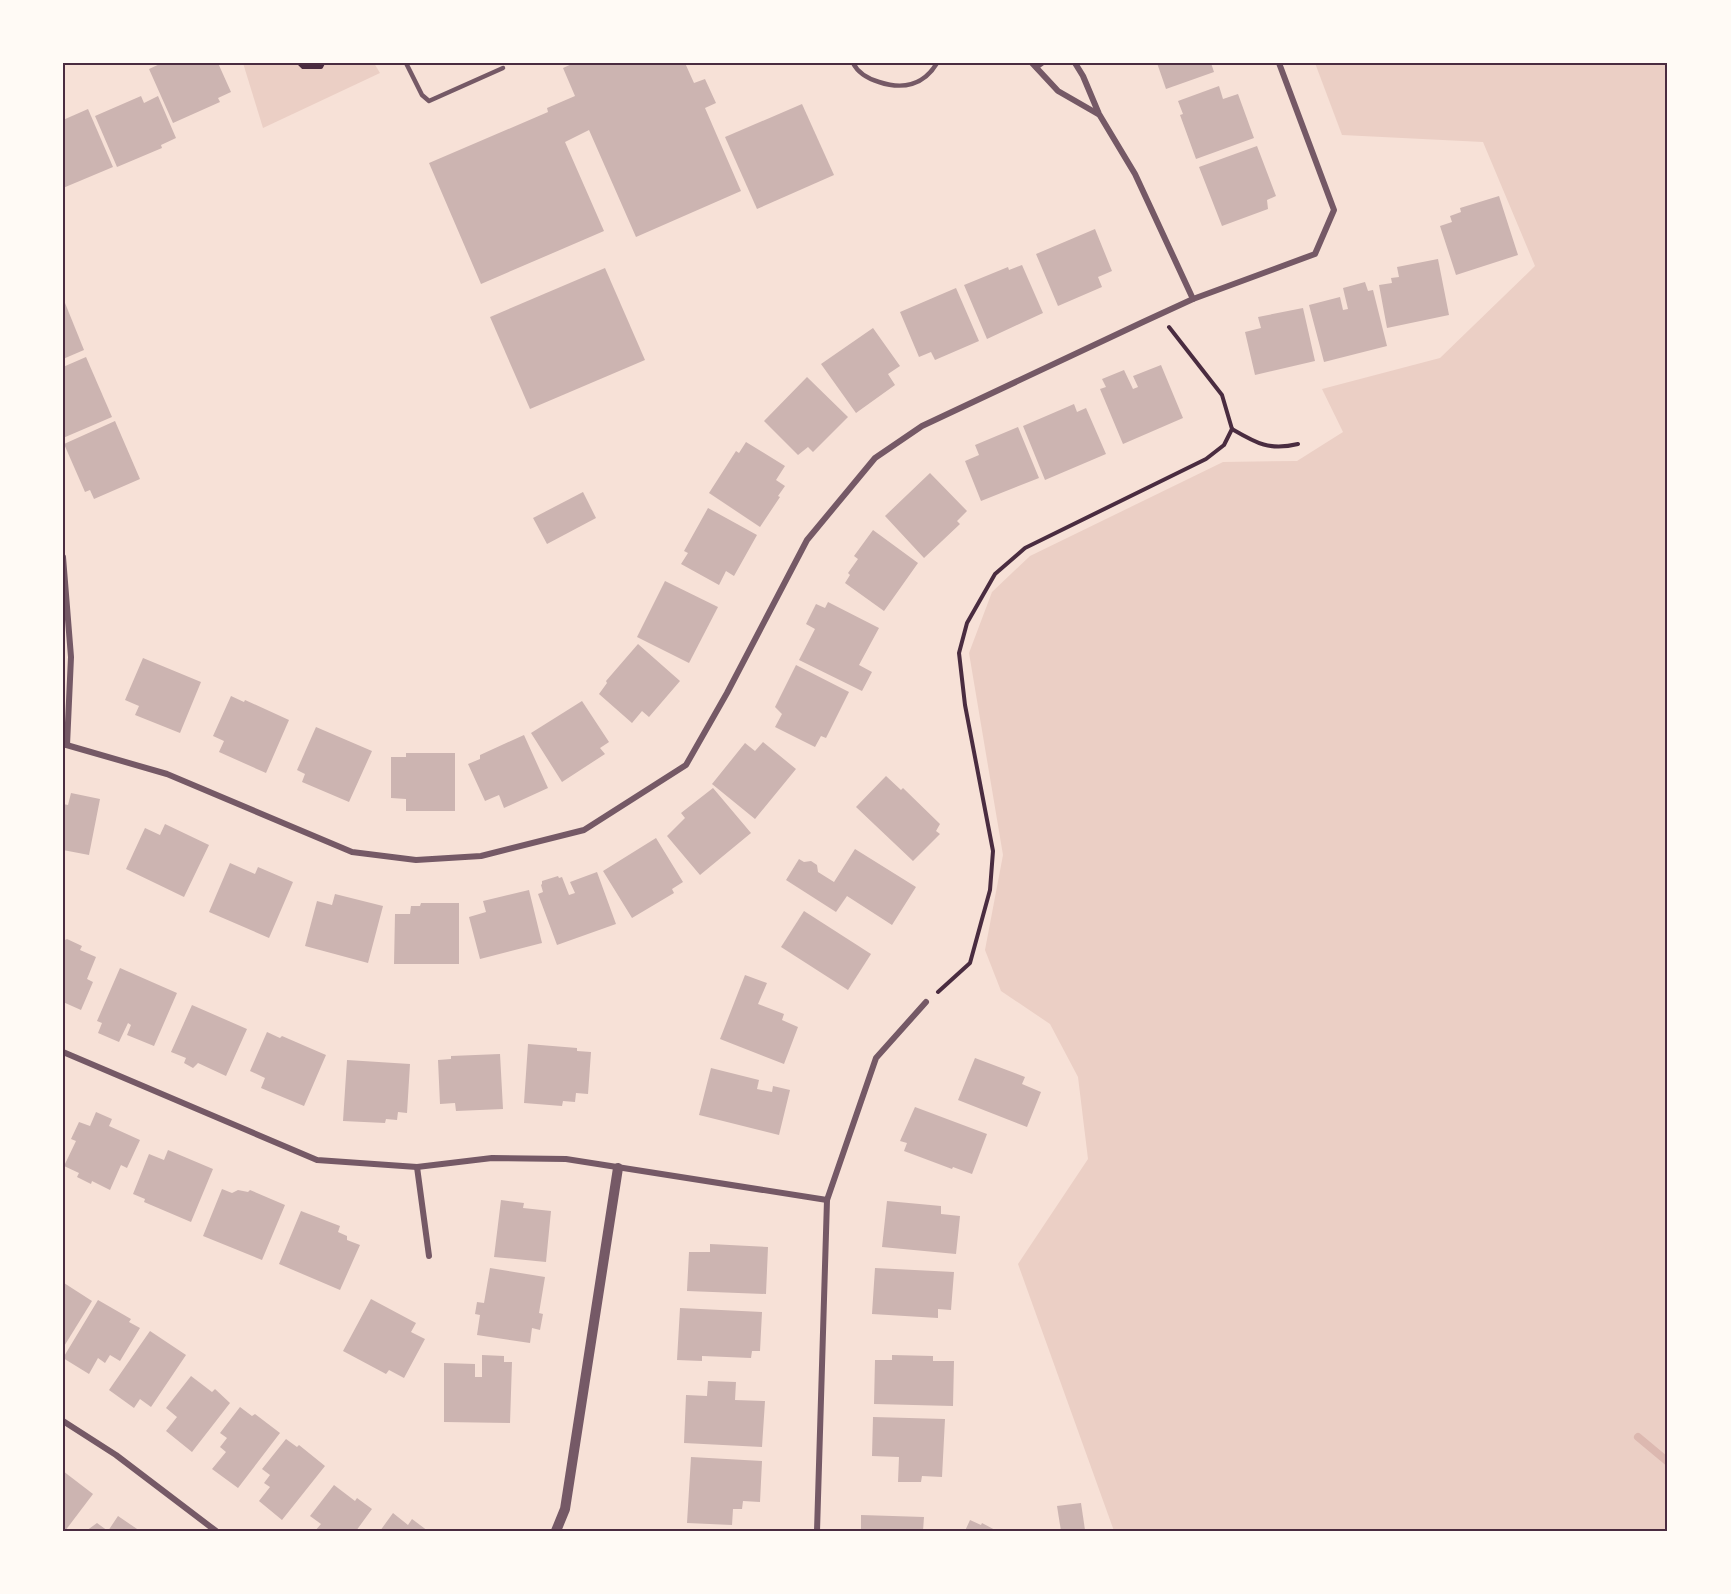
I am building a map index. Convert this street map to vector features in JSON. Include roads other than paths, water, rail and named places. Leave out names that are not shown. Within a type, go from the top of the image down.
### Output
[{"type":"street","points":[[1075,63],[1099,114],[1135,174],[1193,299]]},
{"type":"street","points":[[63,557],[71,657],[65,744],[167,774],[352,852],[416,860],[481,856],[584,830],[686,765],[727,693],[807,540],[875,458],[922,426],[1193,299],[1315,254],[1334,210],[1279,63]]},
{"type":"street","points":[[1034,66],[1058,91],[1099,114]]},
{"type":"street","points":[[817,1531],[827,1200],[876,1058],[926,1002]]},
{"type":"street","points":[[63,1052],[317,1160],[417,1167],[492,1158],[566,1160],[827,1200]]},
{"type":"street","points":[[417,1167],[429,1256]]},
{"type":"street","points":[[556,1531],[565,1509],[618,1168]]},
{"type":"street","points":[[63,1421],[116,1455],[216,1531]]},
{"type":"lane","points":[[406,63],[422,95],[429,101],[503,68]]},
{"type":"lane","points":[[853,63],[856,69],[870,79],[890,86],[902,87],[918,83],[927,77],[937,63]]},
{"type":"lane","points":[[1034,66],[1043,63]]},
{"type":"waterway","points":[[1638,1437],[1668,1462]]}]
